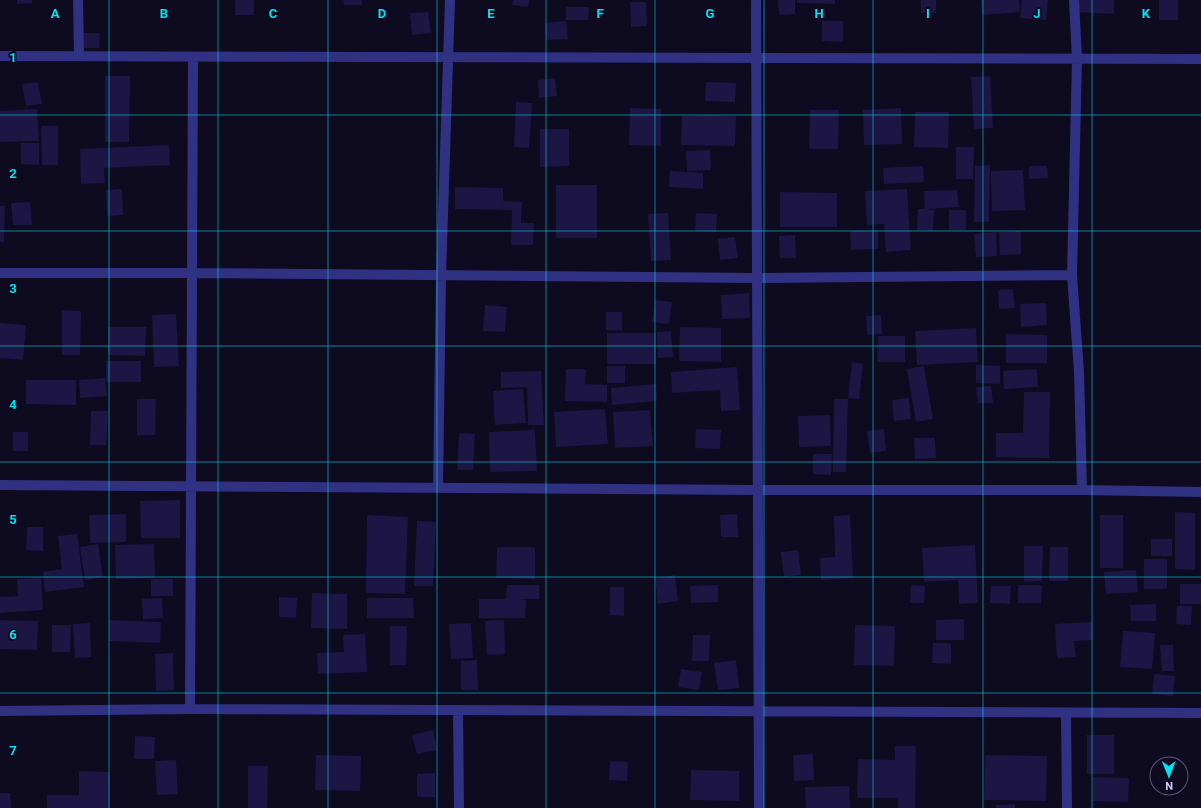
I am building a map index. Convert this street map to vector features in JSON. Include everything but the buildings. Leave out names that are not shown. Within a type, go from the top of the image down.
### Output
[{"type":"street","points":[[78,0],[79,56]]},
{"type":"street","points":[[438,488],[441,276],[450,0]]},
{"type":"street","points":[[756,0],[759,808]]},
{"type":"street","points":[[1074,0],[1077,59],[1072,275],[1079,372],[1082,490]]},
{"type":"street","points":[[0,56],[1201,59]]},
{"type":"street","points":[[190,709],[193,57]]},
{"type":"street","points":[[0,273],[192,273],[757,278],[1072,275]]},
{"type":"street","points":[[0,485],[758,490],[1082,490],[1201,492]]},
{"type":"street","points":[[0,711],[190,709],[1201,713]]},
{"type":"street","points":[[458,710],[458,808]]},
{"type":"street","points":[[1066,713],[1067,808]]}]
